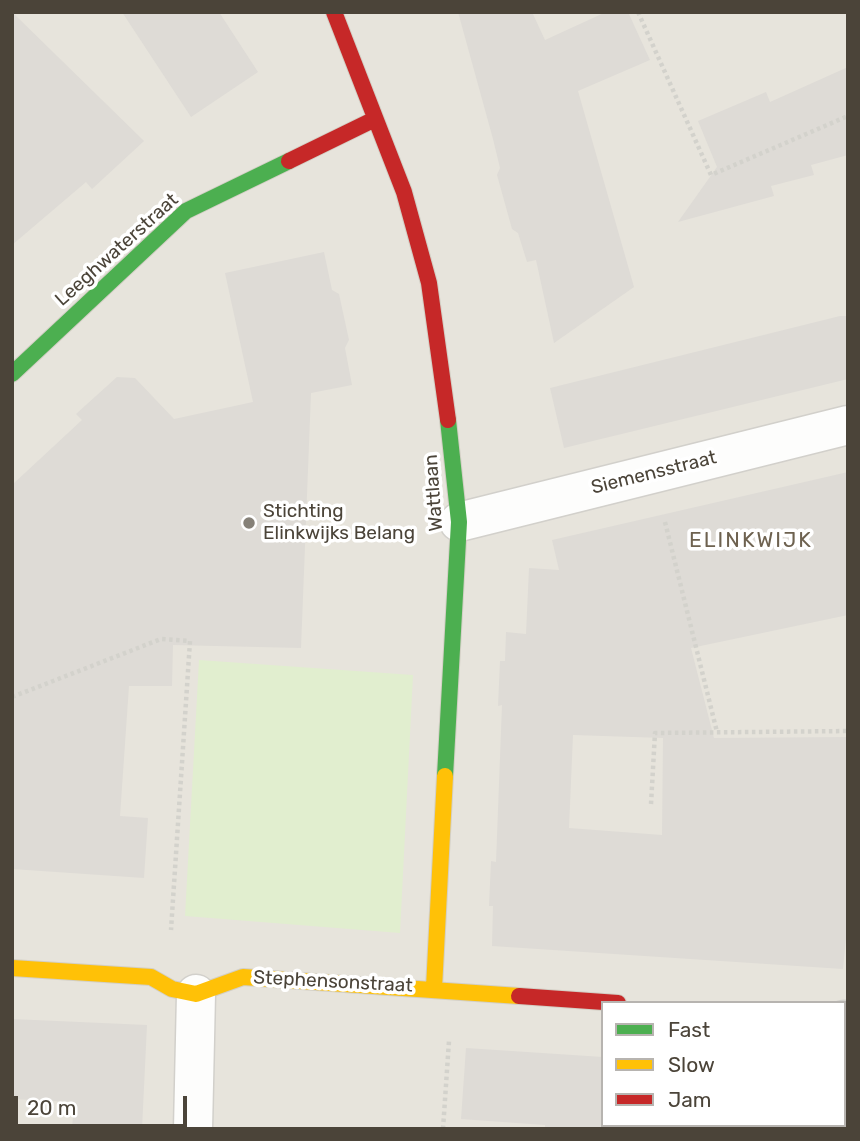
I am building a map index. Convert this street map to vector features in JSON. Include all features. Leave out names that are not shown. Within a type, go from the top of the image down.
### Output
[{"type":"street","name":"Wattlaan","points":[[334,12],[404,192],[429,283],[446,388],[459,522],[433,988]]},
{"type":"street","name":"Leeghwaterstraat","points":[[12,374],[186,211],[375,118]]},
{"type":"street","name":"Siemensstraat","points":[[459,522],[848,425]]},
{"type":"street","points":[[12,968],[151,977],[172,989],[196,993],[193,1129]]},
{"type":"street","name":"Stephensonstraat","points":[[196,993],[219,988],[243,976],[601,1002]]},
{"type":"path","points":[[638,12],[711,175],[848,116]]},
{"type":"path","points":[[654,473],[717,732]]},
{"type":"path","points":[[12,697],[160,639],[190,641],[171,938],[161,937],[151,977]]},
{"type":"path","points":[[651,804],[655,733],[848,731]]},
{"type":"path","points":[[433,988],[450,1024],[443,1129]]},
{"type":"shaded area","points":[[12,12],[848,12],[848,1129],[12,1129]]},
{"type":"green space","points":[[199,660],[413,675],[400,933],[185,916]]},
{"type":"building","points":[[12,12],[144,141],[92,189],[86,182],[12,245]]},
{"type":"building","points":[[122,12],[219,12],[258,72],[191,117]]},
{"type":"building","points":[[458,12],[532,12],[545,40],[606,12],[628,12],[650,60],[578,91],[634,287],[554,343],[536,260],[527,262],[518,233],[512,229],[497,175],[500,168],[493,139]]},
{"type":"building","points":[[848,67],[848,155],[811,165],[814,175],[771,186],[774,196],[678,222],[717,167],[698,121],[766,92],[770,102]]},
{"type":"building","points":[[324,252],[332,290],[339,294],[349,340],[345,348],[352,385],[311,393],[301,648],[173,645],[172,686],[129,686],[120,816],[148,818],[144,878],[12,869],[12,485],[82,420],[76,414],[117,377],[135,378],[174,419],[253,402],[225,273]]},
{"type":"building","points":[[848,316],[848,379],[564,448],[550,388]]},
{"type":"building","points":[[848,472],[848,615],[691,648],[714,738],[848,737],[848,918],[843,969],[492,946],[493,906],[489,906],[491,861],[496,862],[502,705],[498,706],[500,661],[505,661],[506,632],[526,634],[529,568],[559,570],[552,540]],"holes":[[[573,735],[663,738],[662,835],[569,828]]]},
{"type":"building","points":[[12,1019],[147,1025],[142,1129],[72,1129],[74,1102],[12,1099]]},
{"type":"building","points":[[466,1048],[601,1057],[603,1129],[545,1129],[545,1125],[461,1119]]},
{"type":"traffic: fast","points":[[12,374],[186,211],[289,161]]},
{"type":"traffic: fast","points":[[445,776],[459,522],[448,420]]},
{"type":"traffic: slow","points":[[434,988],[445,776]]},
{"type":"traffic: slow","points":[[12,968],[151,977],[172,989],[196,994],[243,977],[519,996]]},
{"type":"traffic: jam","points":[[334,12],[404,192],[429,283],[448,420]]},
{"type":"traffic: jam","points":[[289,161],[375,119]]},
{"type":"traffic: jam","points":[[519,996],[601,1002]]},
{"type":"place","name":"Stichting Elinkwijks Belang","points":[[249,523]]},
{"type":"district","name":"ELINKWIJK","points":[[751,541]]}]
